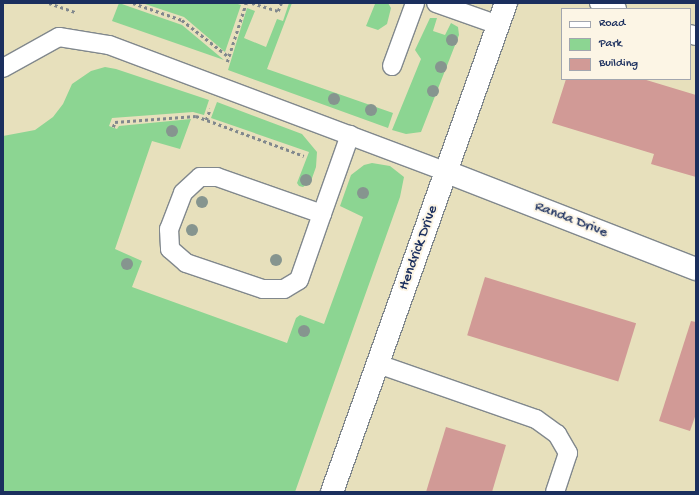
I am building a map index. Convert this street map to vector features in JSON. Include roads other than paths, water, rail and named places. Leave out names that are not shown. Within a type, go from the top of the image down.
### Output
[{"type":"street","name":"Hendrick Drive","points":[[332,492],[506,3]]},
{"type":"street","name":"Randa Drive","points":[[447,172],[696,269]]},
{"type":"lane","points":[[392,66],[415,3]]},
{"type":"lane","points":[[436,3],[498,25]]},
{"type":"lane","points":[[599,3],[614,8]]},
{"type":"lane","points":[[3,68],[59,37],[109,45],[447,172]]},
{"type":"lane","points":[[322,214],[217,177],[200,177],[183,193],[169,229],[170,249],[186,263],[263,289],[284,289],[298,280],[322,214],[350,135]]},
{"type":"lane","points":[[378,364],[536,419],[557,434],[568,453],[555,492]]}]
